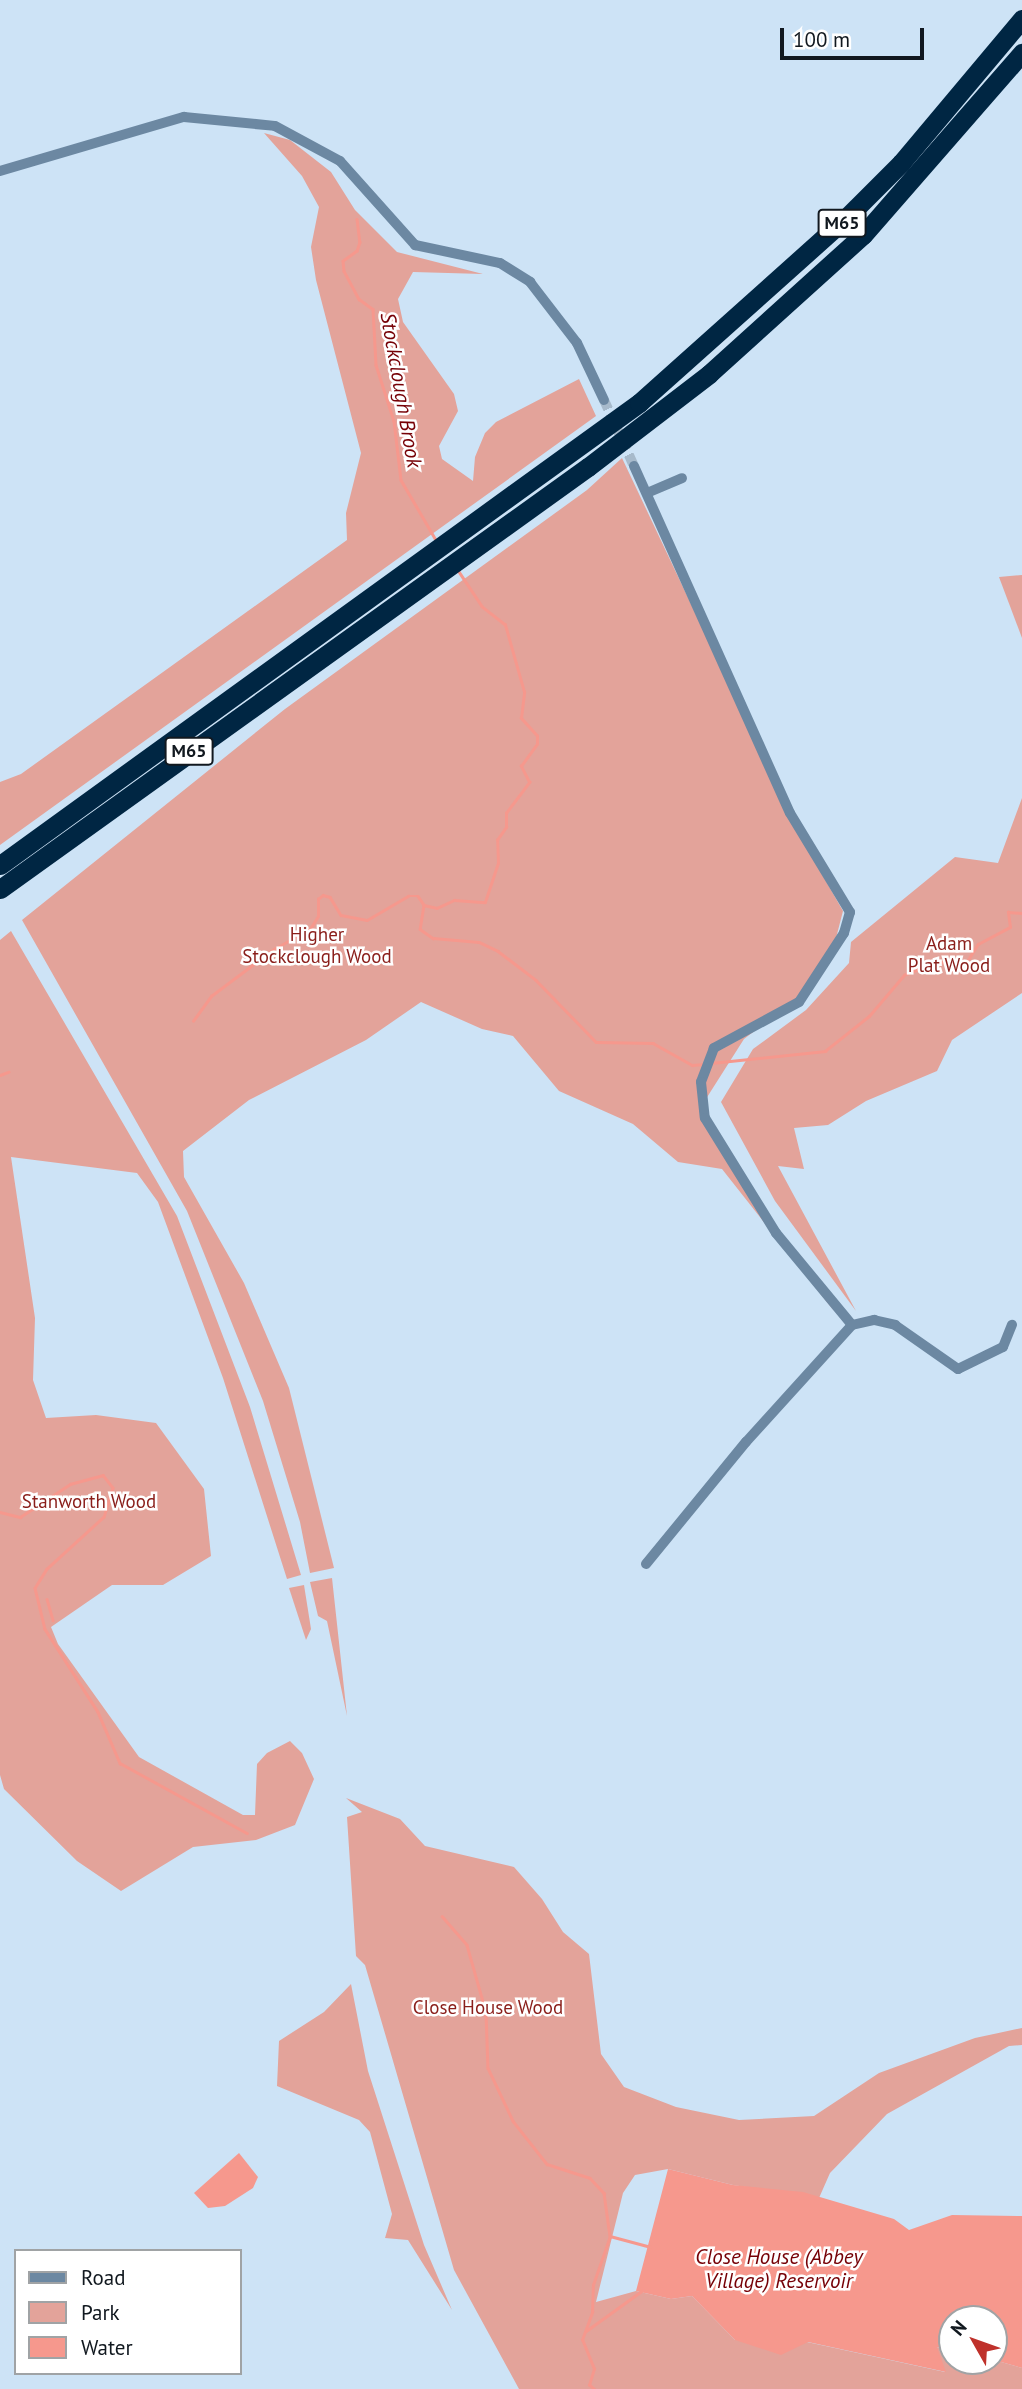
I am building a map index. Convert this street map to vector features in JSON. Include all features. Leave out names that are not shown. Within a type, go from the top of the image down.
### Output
[{"type":"highway","name":"M65","points":[[530,496],[695,356],[845,220],[919,144],[1022,19]]},
{"type":"highway","name":"M65","points":[[0,865],[709,374],[863,235],[1022,53]]},
{"type":"highway","name":"M65","points":[[0,889],[375,607]]},
{"type":"street","points":[[0,171],[184,117],[227,118],[275,126],[324,150],[355,175],[415,245],[499,263],[530,282],[577,343],[604,400]]},
{"type":"street","points":[[634,466],[790,813],[850,912],[831,956],[799,1002],[714,1048],[701,1082],[705,1118],[776,1233],[852,1325]]},
{"type":"street","points":[[647,493],[682,478]]},
{"type":"street","points":[[646,1564],[746,1441],[852,1325],[874,1320],[895,1325],[958,1369],[1003,1347],[1012,1325]]},
{"type":"green space","points":[[264,133],[290,140],[331,172],[355,210],[397,252],[483,274],[413,272],[398,299],[403,322],[454,394],[458,411],[439,446],[442,459],[473,481],[475,457],[485,433],[496,422],[579,379],[596,416],[0,845],[0,782],[21,774],[347,540],[346,513],[361,453],[316,280],[311,247],[319,207],[302,176]]},
{"type":"green space","name":"Higher Stockclough Wood","points":[[622,458],[803,841],[843,911],[835,942],[795,1000],[744,1039],[704,1102],[710,1128],[834,1311],[722,1169],[678,1162],[633,1124],[559,1091],[513,1036],[482,1029],[421,1002],[366,1040],[249,1100],[183,1151],[184,1177],[244,1283],[289,1388],[334,1568],[310,1573],[300,1522],[263,1401],[187,1211],[22,920],[285,709],[587,490]]},
{"type":"green space","points":[[1022,575],[1022,638],[999,577]]},
{"type":"green space","name":"Adam Plat Wood","points":[[1022,798],[1022,993],[952,1040],[937,1071],[866,1101],[828,1125],[794,1128],[804,1169],[778,1166],[856,1311],[775,1201],[721,1102],[753,1049],[806,1010],[849,963],[851,942],[955,857],[998,863]]},
{"type":"green space","name":"Stanworth Wood","points":[[11,931],[177,1216],[250,1407],[301,1575],[287,1579],[223,1378],[158,1202],[137,1173],[11,1157],[35,1318],[33,1380],[46,1418],[96,1415],[156,1423],[204,1489],[211,1556],[163,1585],[112,1585],[51,1627],[58,1644],[139,1757],[243,1815],[255,1815],[257,1764],[267,1753],[290,1741],[302,1753],[314,1779],[295,1825],[256,1840],[193,1847],[121,1891],[77,1861],[4,1789],[0,1775],[0,940]]},
{"type":"green space","points":[[332,1578],[347,1716],[327,1621],[318,1616],[310,1582]]},
{"type":"green space","points":[[304,1585],[311,1629],[306,1640],[289,1588]]},
{"type":"green space","name":"Close House Wood","points":[[346,1798],[400,1819],[425,1846],[514,1867],[542,1899],[563,1932],[589,1954],[601,2054],[624,2087],[676,2107],[739,2120],[814,2116],[879,2073],[975,2038],[1022,2028],[1022,2045],[1009,2046],[887,2114],[830,2173],[819,2198],[733,2185],[668,2169],[635,2175],[623,2193],[596,2302],[636,2291],[671,2299],[692,2296],[735,2340],[807,2342],[938,2370],[938,2375],[1008,2375],[1008,2364],[1022,2368],[1022,2389],[519,2389],[454,2270],[365,1965],[356,1956],[347,1817],[362,1812]]},
{"type":"green space","points":[[351,1984],[368,2071],[424,2245],[452,2310],[408,2240],[385,2238],[392,2214],[370,2132],[359,2120],[277,2086],[279,2041],[324,2012]]},
{"type":"water","points":[[239,2153],[258,2177],[253,2188],[225,2206],[208,2208],[194,2193]]},
{"type":"water","name":"Close House (Abbey Village) Reservoir","points":[[668,2169],[733,2185],[803,2192],[894,2219],[909,2230],[952,2215],[1022,2216],[1022,2368],[1008,2364],[1008,2305],[938,2305],[938,2370],[808,2342],[781,2355],[735,2340],[692,2296],[671,2299],[636,2291]]},
{"type":"waterway","name":"Stockclough Brook","points":[[357,219],[360,242],[357,251],[343,261],[344,271],[359,299],[373,309],[376,365],[394,421],[401,480],[436,540]]},
{"type":"waterway","name":"Stockclough Brook","points":[[193,1021],[211,996],[274,949],[310,929],[318,916],[318,899],[323,895],[330,897],[341,915],[367,920],[408,896],[418,896],[424,905],[437,908],[454,900],[485,902],[498,863],[497,840],[506,827],[506,813],[529,782],[521,766],[537,744],[537,736],[521,718],[524,692],[505,625],[482,607],[458,571]]},
{"type":"waterway","points":[[424,905],[420,929],[433,938],[479,942],[498,951],[536,980],[596,1042],[653,1043],[692,1065],[704,1064]]},
{"type":"waterway","points":[[711,1063],[825,1051],[869,1016],[904,975],[936,962],[966,963],[978,944],[1010,927],[1008,912],[1022,913]]},
{"type":"waterway","name":"Stockclough Brook","points":[[0,1075],[8,1072]]},
{"type":"waterway","points":[[0,1512],[20,1517],[70,1484],[103,1475],[113,1488],[104,1517],[47,1569],[35,1588],[45,1629],[98,1712],[120,1763],[247,1833]]},
{"type":"waterway","points":[[47,1599],[53,1620]]},
{"type":"waterway","points":[[442,1916],[467,1945],[486,2012],[488,2068],[513,2121],[547,2164],[590,2178],[604,2193],[610,2236],[651,2247]]},
{"type":"waterway","points":[[594,2389],[589,2385],[594,2369],[582,2340],[592,2312],[593,2285],[610,2236]]},
{"type":"waterway","points":[[586,2331],[643,2290]]},
{"type":"tunnel","points":[[604,400],[634,466]]}]
